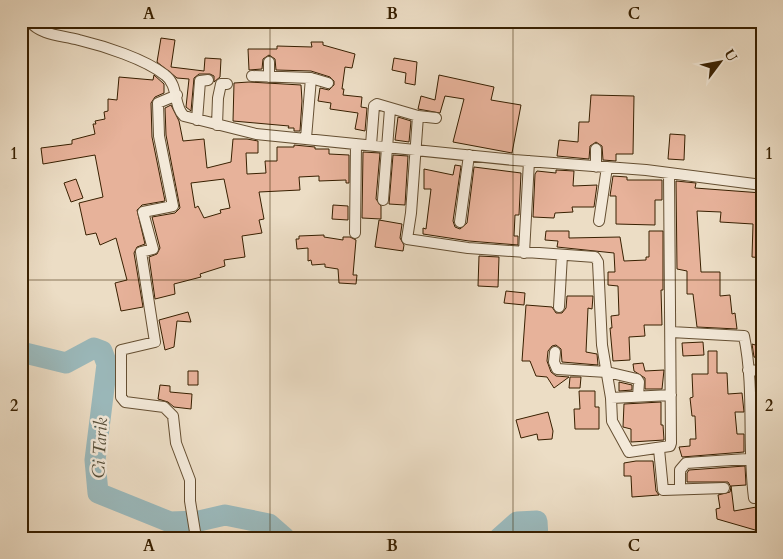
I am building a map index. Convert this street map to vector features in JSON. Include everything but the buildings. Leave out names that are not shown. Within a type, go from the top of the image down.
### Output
[{"type":"street","points":[[29,21],[39,30],[100,46],[165,74],[173,84],[181,114],[197,120],[256,134],[669,173],[762,185]]},
{"type":"street","points":[[269,62],[269,76]]},
{"type":"street","points":[[252,76],[310,78],[328,82]]},
{"type":"street","points":[[306,138],[310,78]]},
{"type":"street","points":[[197,120],[200,81],[208,80]]},
{"type":"street","points":[[217,125],[218,98],[221,84],[227,84]]},
{"type":"street","points":[[177,95],[158,103],[159,136],[173,206],[143,212],[153,249],[141,252],[155,342],[121,350],[121,397],[125,402],[164,407],[173,416],[176,443],[190,480],[190,501],[194,518],[195,536]]},
{"type":"street","points":[[371,145],[374,106],[377,104],[418,116],[436,118]]},
{"type":"street","points":[[383,200],[390,109]]},
{"type":"street","points":[[418,116],[412,213],[407,239],[468,248],[595,257],[598,262],[602,345],[611,398],[612,420],[628,450],[659,449],[670,446],[671,443],[669,173]]},
{"type":"street","points":[[355,233],[356,144]]},
{"type":"street","points":[[596,149],[596,167]]},
{"type":"street","points":[[460,222],[469,155]]},
{"type":"street","points":[[524,252],[530,161]]},
{"type":"street","points":[[599,221],[607,167]]},
{"type":"street","points":[[559,307],[562,255]]},
{"type":"street","points":[[671,332],[744,336],[751,410],[750,458],[754,498]]},
{"type":"street","points":[[555,352],[554,362],[557,369],[607,372],[637,379],[639,382],[638,396]]},
{"type":"street","points":[[748,370],[762,371]]},
{"type":"street","points":[[611,398],[671,395]]},
{"type":"street","points":[[751,410],[762,410]]},
{"type":"street","points":[[659,449],[662,489],[724,488]]},
{"type":"street","points":[[680,488],[680,470],[686,463],[762,458]]},
{"type":"waterway","name":"Ci Tarik","points":[[21,352],[66,363],[94,348],[102,351],[107,364],[95,460],[98,493],[170,522],[199,521],[225,515],[269,524],[285,538]]},
{"type":"waterway","name":"Ci Tarik","points":[[499,538],[517,522],[537,521],[538,538]]}]
